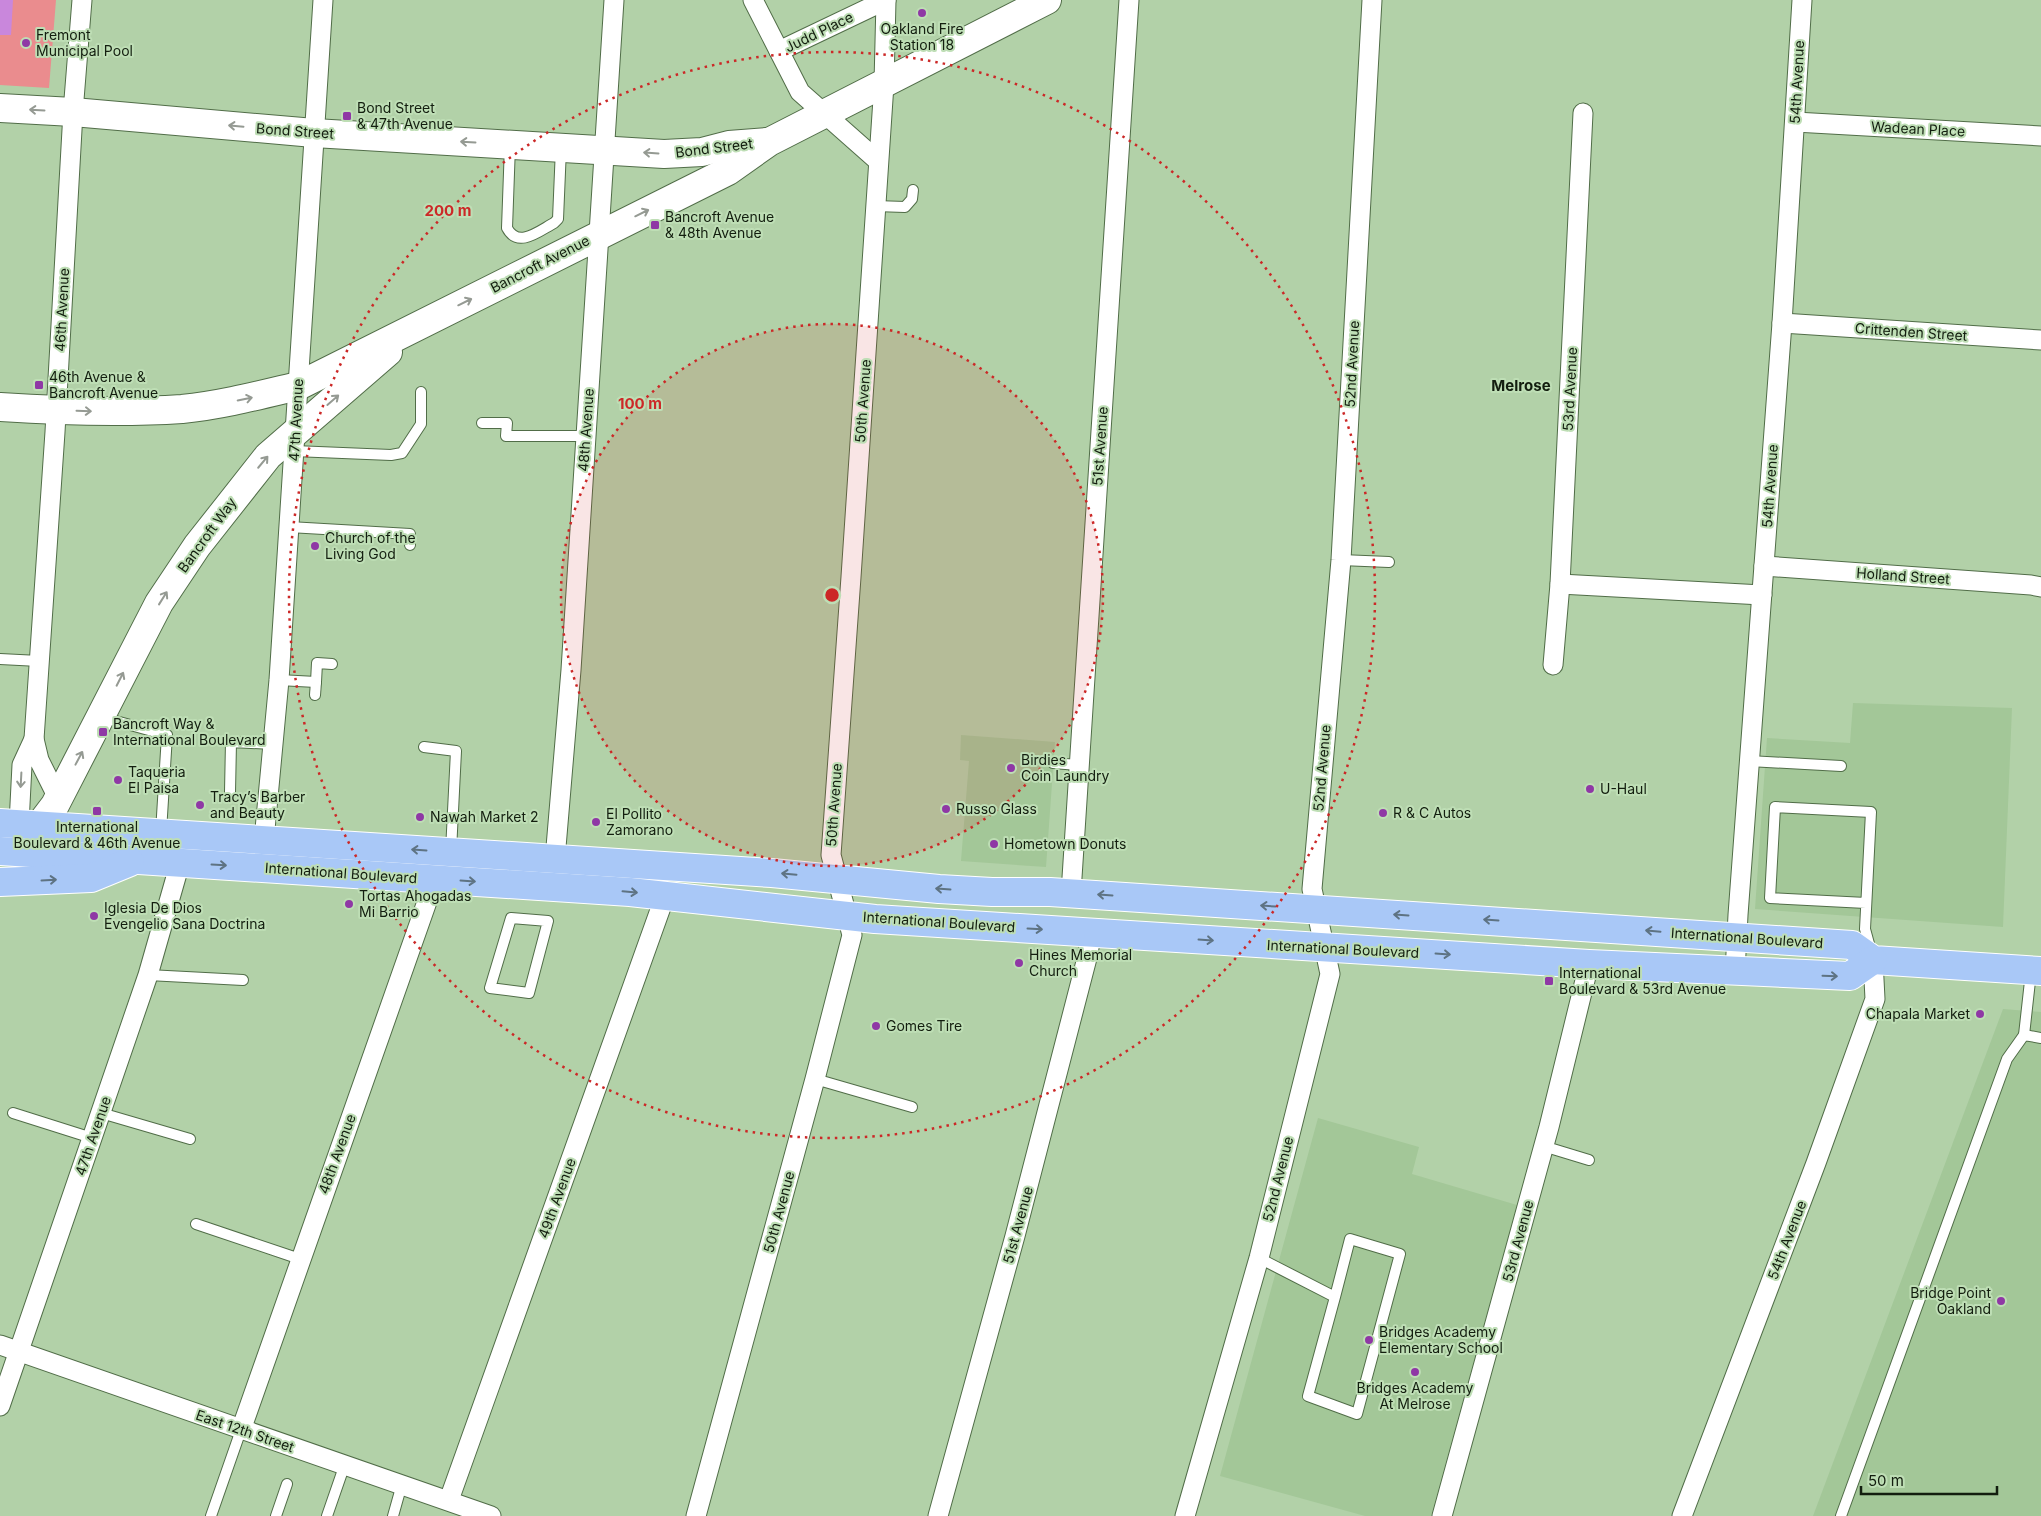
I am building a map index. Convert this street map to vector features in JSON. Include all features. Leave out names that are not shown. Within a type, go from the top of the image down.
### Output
[{"type":"main road","name":"International Boulevard","points":[[3,853],[630,892],[875,919],[1589,964],[1850,976],[1873,960],[1852,945],[1071,893],[992,892],[772,873],[19,824]]},
{"type":"main road","points":[[0,882],[91,878],[135,860]]},
{"type":"main road","points":[[1873,960],[2036,970]]},
{"type":"street","name":"46th Avenue","points":[[58,798],[39,760],[34,739],[56,410],[73,112],[82,0]]},
{"type":"street","name":"47th Avenue","points":[[264,840],[279,680],[323,0]]},
{"type":"street","name":"48th Avenue","points":[[555,859],[570,677],[614,0]]},
{"type":"street","points":[[753,0],[800,92],[878,161]]},
{"type":"street","name":"Judd Place","points":[[779,51],[886,0]]},
{"type":"street","name":"50th Avenue","points":[[696,1516],[815,1079],[852,935],[830,855],[852,577],[884,84],[886,0]]},
{"type":"street","name":"Bancroft Avenue","points":[[0,407],[113,412],[184,408],[246,399],[298,386],[728,171],[769,142],[1047,0]]},
{"type":"street","name":"51st Avenue","points":[[1071,893],[1129,0]]},
{"type":"street","name":"52nd Avenue","points":[[1185,1516],[1258,1258],[1330,974],[1312,889],[1341,560],[1372,0]]},
{"type":"street","name":"54th Avenue","points":[[1736,972],[1749,761],[1782,323],[1802,0]]},
{"type":"street","name":"Bond Street","points":[[0,108],[73,112],[314,133],[664,154],[702,152],[729,145],[769,142]]},
{"type":"street","name":"53rd Avenue","points":[[1553,665],[1560,584],[1583,113]]},
{"type":"street","name":"Wadean Place","points":[[1795,122],[2041,136]]},
{"type":"street","name":"Bancroft Way","points":[[58,798],[159,603],[197,546],[268,456],[295,441],[421,323]]},
{"type":"street","name":"Crittenden Street","points":[[1782,323],[2041,340]]},
{"type":"street","name":"Holland Street","points":[[1764,566],[2041,587]]},
{"type":"street","points":[[1560,584],[1762,595]]},
{"type":"street","name":"46th Avenue","points":[[19,824],[22,765],[34,739]]},
{"type":"street","points":[[3,853],[19,824],[58,798]]},
{"type":"street","name":"47th Avenue","points":[[0,1406],[148,974],[180,863]]},
{"type":"street","name":"48th Avenue","points":[[241,1430],[435,879]]},
{"type":"street","name":"49th Avenue","points":[[449,1500],[665,896]]},
{"type":"street","name":"51st Avenue","points":[[938,1516],[1015,1236],[1087,958],[1092,932]]},
{"type":"street","name":"54th Avenue","points":[[1682,1516],[1816,1163],[1875,999],[1873,960]]},
{"type":"street","name":"53rd Avenue","points":[[1442,1516],[1543,1146],[1589,964]]},
{"type":"street","name":"East 12th Street","points":[[0,1345],[491,1516]]},
{"type":"lane","points":[[510,145],[507,228],[514,238],[518,239],[525,238],[558,219],[561,147]]},
{"type":"lane","points":[[875,206],[905,207],[912,199],[913,190]]},
{"type":"lane","points":[[295,441],[391,455],[402,453],[421,424],[421,392]]},
{"type":"lane","points":[[482,423],[507,423],[506,436],[586,436]]},
{"type":"lane","points":[[289,528],[410,534],[410,544]]},
{"type":"lane","points":[[1341,560],[1389,562]]},
{"type":"lane","points":[[0,660],[39,661]]},
{"type":"lane","points":[[315,695],[318,663],[332,664]]},
{"type":"lane","points":[[279,680],[316,682]]},
{"type":"lane","points":[[100,717],[167,735],[161,833]]},
{"type":"lane","points":[[230,792],[231,742],[273,744]]},
{"type":"lane","points":[[424,747],[456,750],[451,852]]},
{"type":"lane","points":[[1749,761],[1841,766]]},
{"type":"lane","points":[[1053,763],[1078,765]]},
{"type":"lane","points":[[1866,903],[1770,898],[1776,807],[1871,812],[1866,903],[1864,929],[1873,960]]},
{"type":"lane","points":[[511,918],[548,921],[529,993],[490,988],[511,918]]},
{"type":"lane","points":[[1841,1516],[2007,1059],[2024,1036],[2036,970]]},
{"type":"lane","points":[[148,974],[243,980]]},
{"type":"lane","points":[[2024,1036],[2041,1038]]},
{"type":"lane","points":[[815,1079],[912,1107]]},
{"type":"lane","points":[[12,1113],[92,1138]]},
{"type":"lane","points":[[101,1113],[190,1139]]},
{"type":"lane","points":[[1543,1146],[1589,1160]]},
{"type":"lane","points":[[196,1224],[300,1259]]},
{"type":"lane","points":[[1350,1239],[1400,1254],[1357,1414],[1308,1396],[1335,1297],[1350,1239]]},
{"type":"lane","points":[[1258,1258],[1335,1297]]},
{"type":"lane","points":[[211,1516],[241,1430]]},
{"type":"lane","points":[[327,1516],[344,1464]]},
{"type":"lane","points":[[276,1516],[286,1484]]},
{"type":"lane","points":[[393,1516],[402,1484]]},
{"type":"shaded area","name":"Fremont Municipal Pool","points":[[0,0],[56,0],[49,88],[0,85]]},
{"type":"shaded area","points":[[0,0],[13,0],[11,35],[0,35]]},
{"type":"shaded area","points":[[1853,703],[2012,708],[2003,927],[1755,909],[1767,738],[1850,743]]},
{"type":"shaded area","points":[[961,735],[1055,742],[1046,867],[961,861],[969,761],[960,760]]},
{"type":"shaded area","name":"Bridge Point Oakland","points":[[2003,1009],[2041,1012],[2041,1516],[1813,1516]]},
{"type":"shaded area","name":"Bridges Academy Elementary School","points":[[1318,1118],[1419,1147],[1412,1174],[1517,1205],[1431,1516],[1365,1516],[1220,1476]]},
{"type":"place","name":"Oakland Fire Station 18","points":[[922,13]]},
{"type":"place","name":"Fremont Municipal Pool","points":[[26,43]]},
{"type":"place","name":"Bond Street & 47th Avenue","points":[[347,116]]},
{"type":"place","name":"Bancroft Avenue & 48th Avenue","points":[[655,225]]},
{"type":"place","name":"46th Avenue & Bancroft Avenue","points":[[39,385]]},
{"type":"place","name":"Church of the Living God","points":[[315,546]]},
{"type":"place","name":"Bancroft Way & International Boulevard","points":[[103,732]]},
{"type":"place","name":"Birdies Coin Laundry","points":[[1011,768]]},
{"type":"place","name":"Taqueria El Paisa","points":[[118,780]]},
{"type":"place","name":"U-Haul","points":[[1590,789]]},
{"type":"place","name":"Tracy’s Barber and Beauty","points":[[200,805]]},
{"type":"place","name":"Russo Glass","points":[[946,809]]},
{"type":"place","name":"International Boulevard & 46th Avenue","points":[[97,811]]},
{"type":"place","name":"R & C Autos","points":[[1383,813]]},
{"type":"place","name":"Nawah Market 2","points":[[420,817]]},
{"type":"place","name":"El Pollito Zamorano","points":[[596,822]]},
{"type":"place","name":"Hometown Donuts","points":[[994,844]]},
{"type":"place","name":"Tortas Ahogadas Mi Barrio","points":[[349,904]]},
{"type":"place","name":"Iglesia De Dios Evengelio Sana Doctrina","points":[[94,916]]},
{"type":"place","name":"Hines Memorial Church","points":[[1019,963]]},
{"type":"place","name":"International Boulevard & 53rd Avenue","points":[[1549,981]]},
{"type":"place","name":"Chapala Market","points":[[1980,1014]]},
{"type":"place","name":"Gomes Tire","points":[[876,1026]]},
{"type":"place","name":"Bridge Point Oakland","points":[[2001,1301]]},
{"type":"place","name":"Bridges Academy Elementary School","points":[[1369,1340]]},
{"type":"place","name":"Bridges Academy At Melrose","points":[[1415,1372]]},
{"type":"district","name":"Melrose","points":[[1521,386]]}]
